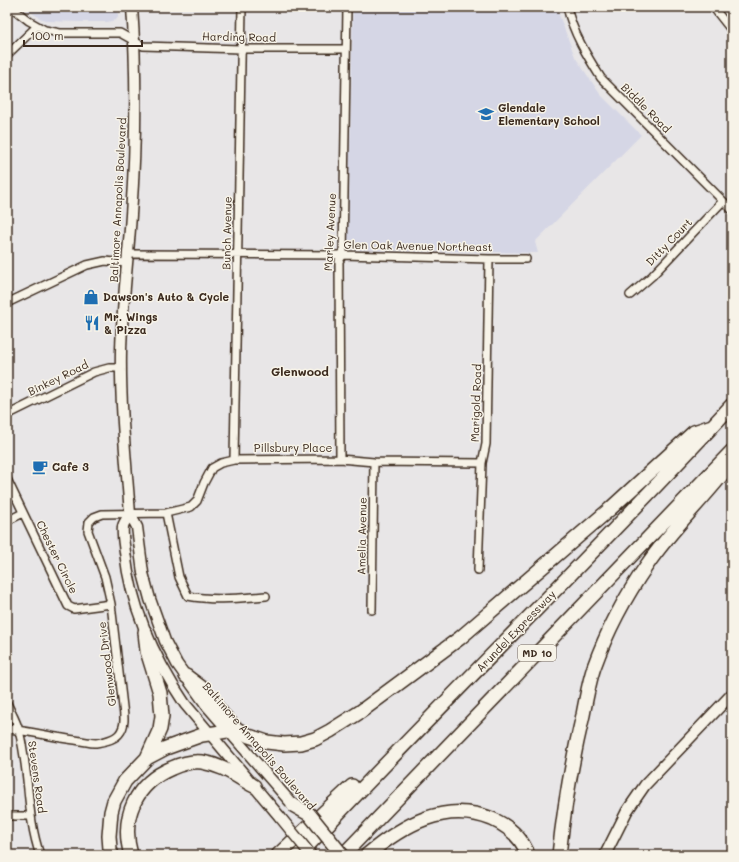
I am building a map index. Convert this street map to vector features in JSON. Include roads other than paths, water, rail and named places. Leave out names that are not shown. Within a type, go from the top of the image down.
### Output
[{"type":"highway","name":"Arundel Expressway","points":[[299,855],[372,777],[450,699],[732,405]]},
{"type":"highway","points":[[186,676],[202,688],[235,728],[249,736],[267,742],[284,744],[301,743],[330,731],[373,702],[460,638],[610,509],[694,432],[712,426]]},
{"type":"highway","name":"MD 10","points":[[343,855],[732,451]]},
{"type":"highway","points":[[558,855],[576,744],[593,669],[604,642],[626,597],[647,564],[675,528],[732,462]]},
{"type":"highway","points":[[145,632],[147,651],[158,684],[162,704],[160,729],[147,758]]},
{"type":"highway","points":[[112,855],[109,836],[110,818],[114,802],[125,781],[147,758],[166,748],[202,735],[227,731]]},
{"type":"highway","points":[[131,855],[127,836],[129,813],[139,793],[148,782],[159,773],[179,764],[200,762],[219,766],[254,786]]},
{"type":"highway","points":[[278,855],[357,782],[372,777]]},
{"type":"highway","points":[[293,806],[309,814],[343,855]]},
{"type":"highway","points":[[367,855],[380,844],[414,823],[435,815],[461,811],[481,815],[502,824],[515,834],[526,849],[528,855]]},
{"type":"main road","name":"Baltimore Annapolis Boulevard","points":[[132,7],[133,160],[128,258],[122,318],[121,368],[130,514],[137,527],[143,573],[158,625],[168,646],[186,676],[227,731],[308,822],[334,855]]},
{"type":"main road","name":"Baltimore Annapolis Boulevard","points":[[130,514],[122,526],[126,558],[134,599],[145,632],[159,662],[185,704],[247,776],[311,855]]},
{"type":"main road","points":[[605,855],[627,811],[645,785],[732,694]]},
{"type":"street","name":"Harding Road","points":[[11,7],[36,26],[52,32],[120,33],[143,46],[241,49],[346,49]]},
{"type":"street","name":"Bunch Avenue","points":[[234,460],[242,7]]},
{"type":"street","name":"Marley Avenue","points":[[340,459],[339,261],[342,255],[347,7]]},
{"type":"street","name":"Biddle Road","points":[[567,7],[583,48],[601,78],[732,210]]},
{"type":"street","points":[[713,7],[732,31]]},
{"type":"street","points":[[7,55],[36,26]]},
{"type":"street","name":"Ditty Court","points":[[630,295],[652,276],[723,201]]},
{"type":"street","name":"Glen Oak Avenue Northeast","points":[[128,258],[237,255],[342,255],[526,259]]},
{"type":"street","points":[[7,303],[87,265],[128,258]]},
{"type":"street","name":"Marigold Road","points":[[478,570],[482,463],[486,444],[489,259]]},
{"type":"street","name":"Binkey Road","points":[[7,415],[94,372],[109,368],[121,368]]},
{"type":"street","name":"Pillsbury Place","points":[[130,514],[166,513],[191,507],[197,501],[212,468],[221,463],[234,460],[340,459],[374,462],[482,463]]},
{"type":"street","name":"Amelia Avenue","points":[[372,610],[374,462]]},
{"type":"street","name":"Chester Circle","points":[[7,478],[68,606],[74,608],[111,604]]},
{"type":"street","points":[[7,521],[23,513]]},
{"type":"street","points":[[166,513],[179,577],[188,596],[201,599],[266,596]]},
{"type":"street","name":"Glenwood Drive","points":[[7,729],[96,743],[108,740],[119,734],[124,720],[111,604],[105,577],[88,531],[90,522],[94,516],[102,514],[130,514]]},
{"type":"street","name":"Stevens Road","points":[[7,703],[19,730],[23,748],[31,816],[40,855]]},
{"type":"street","points":[[7,816],[31,816]]},
{"type":"place","name":"Glendale Elementary School","points":[[486,114]]},
{"type":"place","name":"Dawson's Auto & Cycle","points":[[91,297]]},
{"type":"place","name":"Mr. Wings & Pizza","points":[[92,323]]},
{"type":"place","name":"Cafe 3","points":[[40,467]]},
{"type":"district","name":"Glenwood","points":[[300,372]]}]
